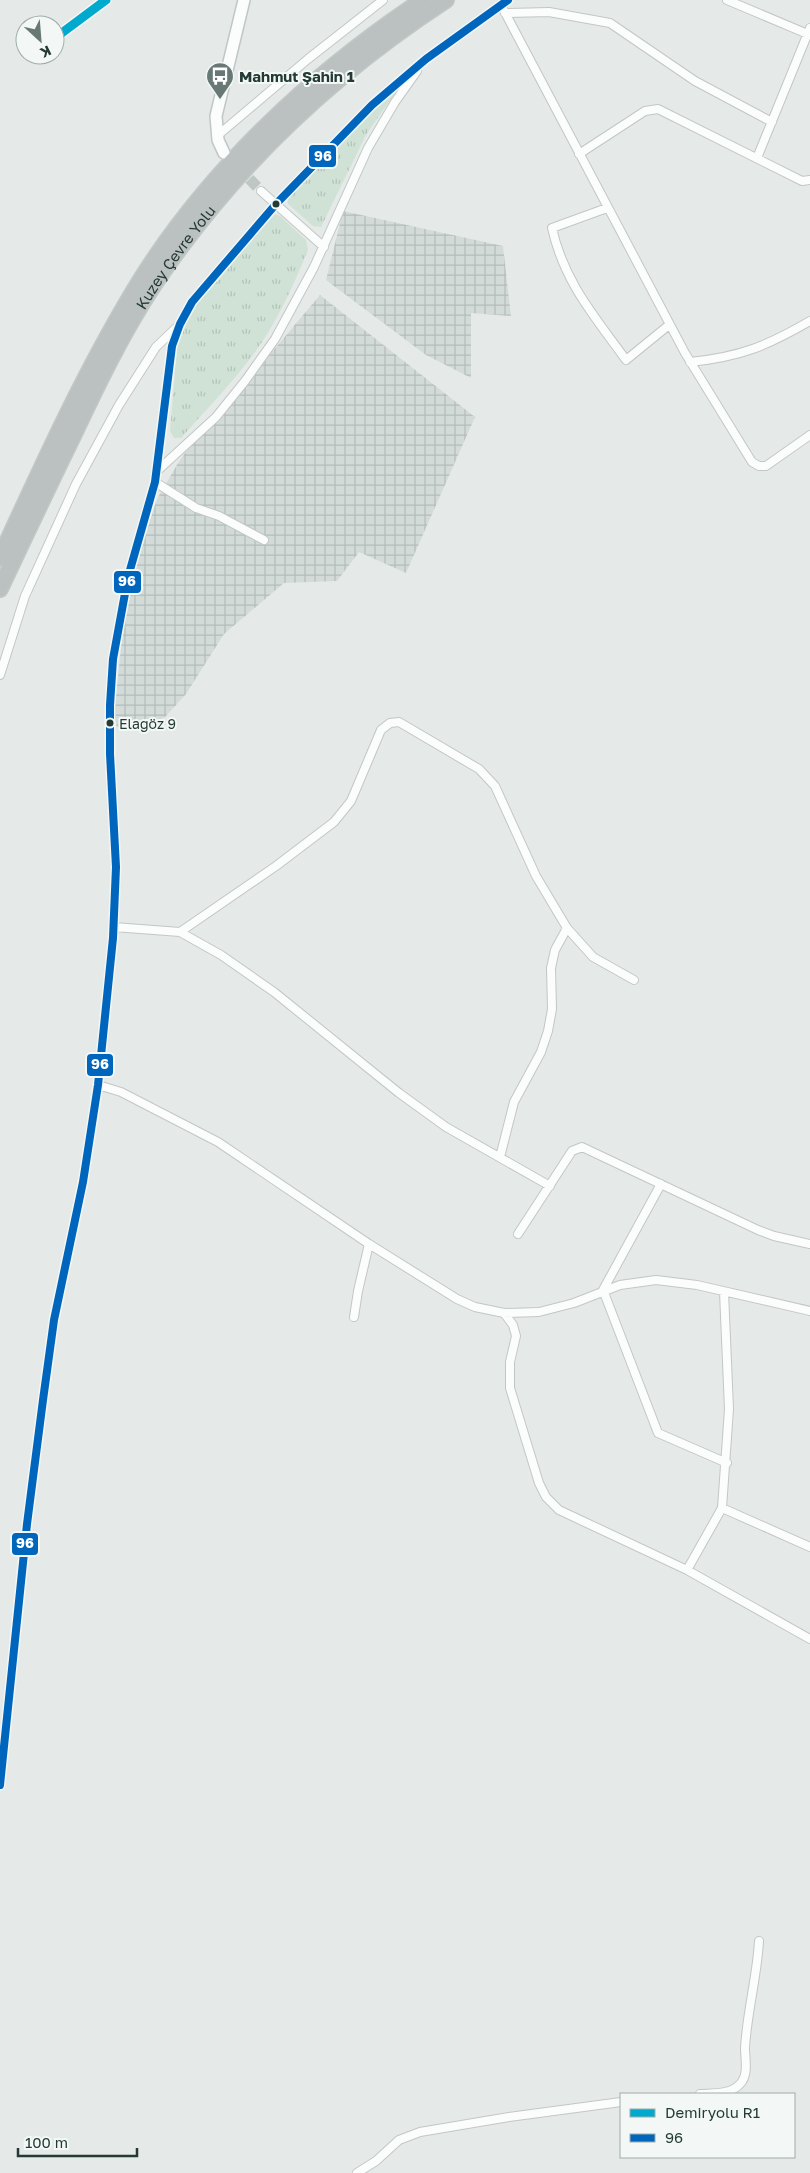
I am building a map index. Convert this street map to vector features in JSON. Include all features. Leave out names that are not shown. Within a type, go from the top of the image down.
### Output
[{"type":"highway","name":"Kuzey Çevre Yolu","points":[[0,558],[108,336],[141,280],[172,236],[222,174],[268,126],[329,71],[423,0]]},
{"type":"highway","name":"Kuzey Çevre Yolu","points":[[0,589],[97,385],[152,287],[182,244],[241,172],[300,113],[379,47],[412,22],[446,0]]},
{"type":"street","points":[[224,154],[218,136],[217,109],[244,0]]},
{"type":"street","points":[[218,136],[308,59],[383,0]]},
{"type":"street","points":[[0,1784],[27,1524],[54,1320],[83,1182],[98,1085],[114,927],[116,867],[110,754],[111,682],[116,639],[126,586],[155,482],[170,356],[180,324],[192,302],[276,204],[372,105],[426,59],[508,0]]},
{"type":"street","points":[[727,0],[809,32],[757,158]]},
{"type":"street","points":[[501,5],[669,325],[754,464],[763,466],[769,464],[810,435]]},
{"type":"street","points":[[505,13],[549,12],[610,23],[694,81],[772,122]]},
{"type":"street","points":[[156,472],[200,434],[246,381],[280,331],[324,247],[368,148],[395,102],[426,59]]},
{"type":"street","points":[[579,154],[645,111],[658,109],[802,181],[810,180]]},
{"type":"street","points":[[261,191],[324,247]]},
{"type":"street","points":[[607,208],[552,228],[556,245],[578,296],[626,360],[669,325]]},
{"type":"street","points":[[690,362],[729,356],[758,348],[772,343],[810,321]]},
{"type":"street","points":[[0,675],[25,596],[76,484],[119,405],[156,348],[180,324]]},
{"type":"street","points":[[155,482],[196,508],[219,516],[264,540]]},
{"type":"street","points":[[180,932],[276,866],[334,822],[351,801],[381,730],[386,725],[399,722],[479,769],[490,779],[499,793],[536,876],[567,928],[592,957],[634,980]]},
{"type":"street","points":[[114,927],[180,932],[221,955],[274,992],[399,1093],[446,1127],[550,1186]]},
{"type":"street","points":[[500,1157],[514,1102],[541,1052],[548,1031],[552,1004],[551,968],[555,950],[567,928]]},
{"type":"street","points":[[98,1085],[121,1092],[218,1142],[369,1244],[457,1299],[484,1310],[504,1313],[531,1313],[553,1309],[603,1290],[632,1282],[656,1280],[683,1282],[810,1311]]},
{"type":"street","points":[[518,1234],[572,1151],[582,1147],[758,1230],[774,1236],[810,1244]]},
{"type":"street","points":[[661,1184],[603,1290],[658,1433],[727,1463]]},
{"type":"street","points":[[354,1318],[369,1244]]},
{"type":"street","points":[[687,1570],[722,1508],[727,1463],[729,1409],[724,1292]]},
{"type":"street","points":[[504,1313],[513,1326],[516,1336],[510,1362],[510,1388],[539,1483],[546,1497],[559,1510],[687,1570],[810,1639]]},
{"type":"street","points":[[722,1508],[810,1547]]},
{"type":"street","points":[[710,2093],[730,2091],[738,2086],[745,2076],[745,2047],[759,1941]]},
{"type":"street","points":[[357,2173],[376,2161],[399,2140],[420,2132],[509,2117],[620,2102]]},
{"type":"shaded area","points":[[343,211],[503,246],[511,316],[471,313],[471,378],[426,355],[326,280]]},
{"type":"shaded area","points":[[320,295],[475,417],[406,573],[359,552],[337,581],[284,583],[224,634],[186,694],[165,717],[142,727],[117,727],[114,715],[124,619],[134,570],[157,499],[178,463],[198,435],[233,398]]},
{"type":"green space","points":[[402,83],[366,135],[321,227],[313,226],[288,204],[287,197],[372,107]]},
{"type":"green space","points":[[275,214],[280,216],[306,240],[308,250],[292,288],[273,325],[249,360],[181,438],[174,438],[170,431],[177,348],[186,319],[203,293]]},
{"type":"tunnel","points":[[238,167],[261,191]]},
{"type":"rail line","name":"R1","points":[[65,31],[106,0]]},
{"type":"transit line","name":"96","points":[[0,1785],[27,1524],[43,1400],[54,1320],[83,1182],[98,1085],[113,938],[116,867],[110,754],[110,705],[113,659],[128,577],[155,482],[172,346],[180,324],[192,302],[276,204],[372,105],[426,59],[508,0]]},
{"type":"place","name":"Mahmut Şahin 1","points":[[220,100]]},
{"type":"place","name":"Elagöz 9","points":[[110,723]]}]
